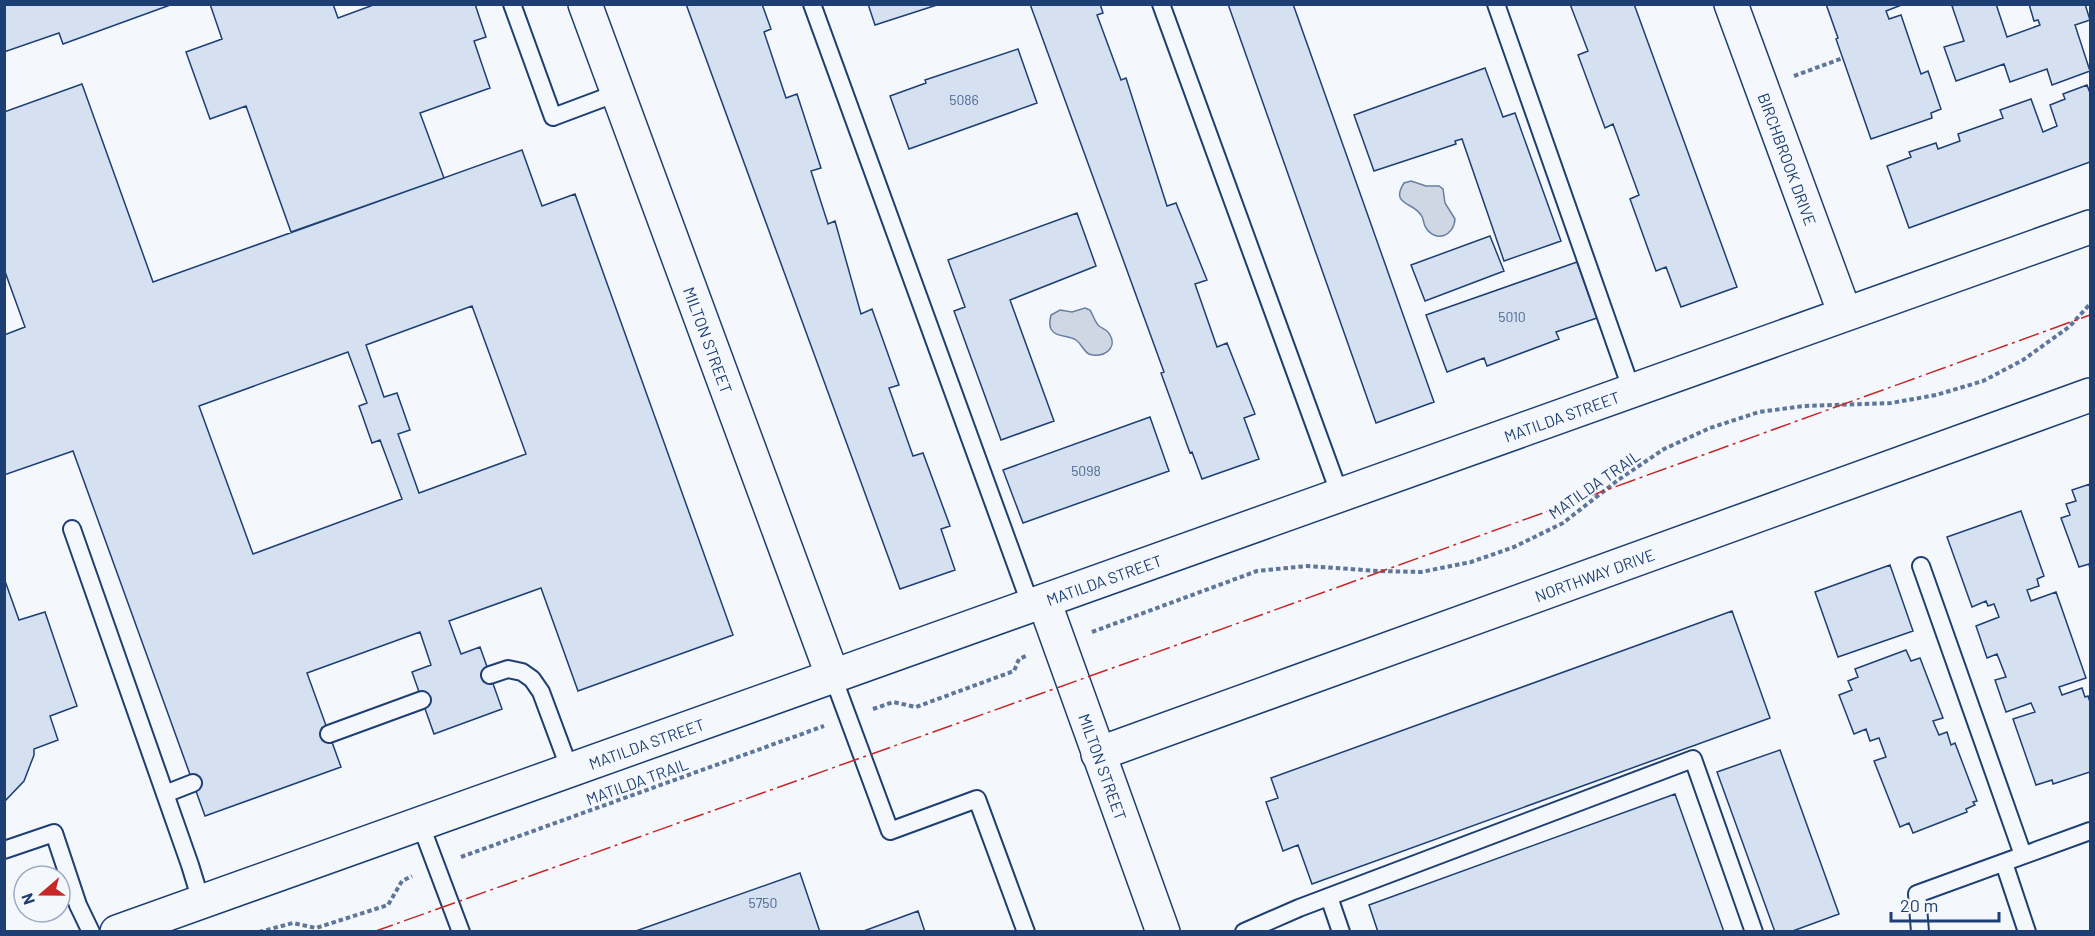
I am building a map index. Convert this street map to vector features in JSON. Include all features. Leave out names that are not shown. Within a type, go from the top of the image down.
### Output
[{"type":"street","name":"MILTON STREET","points":[[585,4],[833,677]]},
{"type":"street","name":"BIRCHBROOK DRIVE","points":[[1731,4],[1845,314]]},
{"type":"street","name":"MATILDA STREET","points":[[117,932],[2091,227]]},
{"type":"street","name":"NORTHWAY DRIVE","points":[[1098,754],[2091,395]]},
{"type":"street","name":"MILTON STREET","points":[[1037,604],[1098,754],[1163,932]]},
{"type":"lane","points":[[512,4],[553,117],[616,93]]},
{"type":"lane","points":[[812,4],[1037,604]]},
{"type":"lane","points":[[1161,4],[1340,495]]},
{"type":"lane","points":[[1496,4],[1632,391]]},
{"type":"lane","points":[[72,529],[201,902]]},
{"type":"lane","points":[[1921,566],[2023,855]]},
{"type":"lane","points":[[490,675],[508,669],[522,672],[532,679],[541,692],[570,770]]},
{"type":"lane","points":[[833,677],[890,831],[977,799],[1026,932]]},
{"type":"lane","points":[[329,735],[422,700]]},
{"type":"lane","points":[[1244,932],[1329,897],[1693,759],[1755,932]]},
{"type":"lane","points":[[165,794],[193,783]]},
{"type":"lane","points":[[420,824],[461,932]]},
{"type":"lane","points":[[1920,932],[1917,894],[2091,831]]},
{"type":"lane","points":[[4,850],[54,833],[78,905],[91,932]]},
{"type":"lane","points":[[2004,863],[2027,932]]},
{"type":"lane","points":[[1329,897],[1341,932]]},
{"type":"path","points":[[1788,79],[1843,58]]},
{"type":"path","name":"MATILDA TRAIL","points":[[1092,632],[1257,571],[1307,566],[1421,572],[1471,562],[1514,547],[1563,523],[1618,480],[1664,449],[1710,428],[1759,412],[1804,406],[1891,402],[1936,395],[1983,381],[2023,360],[2069,327],[2091,304]]},
{"type":"path","points":[[893,702],[916,707],[1014,671],[1018,659]]},
{"type":"path","name":"MATILDA TRAIL","points":[[458,858],[824,727]]},
{"type":"path","points":[[259,932],[293,923],[316,928],[388,904],[402,881]]},
{"type":"shaded area","points":[[1411,181],[1426,186],[1439,186],[1443,189],[1445,203],[1455,219],[1451,230],[1444,236],[1430,233],[1422,216],[1401,199],[1400,190],[1404,183]]},
{"type":"shaded area","points":[[1085,308],[1090,310],[1099,326],[1107,331],[1112,340],[1112,345],[1103,354],[1089,354],[1076,340],[1056,334],[1051,329],[1051,315],[1060,310],[1072,312]]},
{"type":"building","points":[[4,4],[173,4],[63,44],[59,33],[4,52]]},
{"type":"building","points":[[210,4],[333,4],[338,18],[376,4],[475,4],[486,37],[474,41],[490,88],[420,113],[444,178],[291,232],[246,106],[210,119],[186,52],[222,39]]},
{"type":"building","points":[[686,4],[762,4],[771,29],[764,32],[786,98],[797,94],[821,168],[811,171],[828,224],[835,221],[861,314],[872,309],[899,385],[889,388],[913,456],[923,453],[950,526],[941,529],[955,570],[900,589]]},
{"type":"building","points":[[868,4],[940,4],[875,25]]},
{"type":"building","points":[[1030,4],[1100,4],[1103,13],[1097,15],[1121,80],[1126,78],[1167,206],[1176,203],[1207,280],[1195,284],[1217,347],[1227,343],[1255,414],[1244,418],[1259,459],[1202,479],[1192,452],[1190,453],[1161,373],[1164,372]]},
{"type":"building","points":[[1228,4],[1293,4],[1434,402],[1376,423]]},
{"type":"building","points":[[1570,4],[1634,4],[1737,287],[1681,307],[1666,267],[1656,271],[1630,199],[1639,195],[1613,124],[1605,128],[1578,55],[1588,51]]},
{"type":"building","points":[[1826,4],[1904,4],[1886,11],[1889,19],[1901,15],[1921,74],[1928,71],[1941,109],[1931,113],[1932,118],[1871,139]]},
{"type":"building","points":[[1996,4],[2007,37],[2040,25],[2038,20],[2034,21],[2029,4],[2085,4],[2090,20],[2075,25],[2090,71],[2052,85],[2047,69],[2010,82],[2004,64],[1956,81],[1944,47],[1964,41],[1952,6]]},
{"type":"building","points":[[1018,49],[1037,103],[909,149],[890,96],[926,83],[925,80]]},
{"type":"building","points":[[1485,68],[1503,117],[1515,113],[1561,241],[1504,261],[1462,139],[1455,141],[1456,144],[1374,171],[1354,115]]},
{"type":"building","points":[[82,84],[153,282],[522,150],[542,206],[575,194],[733,635],[578,691],[541,588],[449,621],[461,654],[480,647],[502,709],[434,734],[412,672],[431,665],[420,632],[307,673],[341,767],[205,816],[73,451],[4,475],[4,335],[25,327],[4,269],[4,112]],"holes":[[[472,306],[526,454],[419,493],[398,434],[410,430],[397,393],[384,397],[366,345]],[[348,352],[367,403],[359,406],[372,443],[380,440],[402,499],[253,554],[199,406]]]},
{"type":"building","points":[[2087,85],[2090,93],[2090,162],[1909,228],[1887,166],[1911,157],[1909,152],[1936,143],[1938,149],[1960,141],[1958,134],[2003,118],[2000,110],[2031,99],[2043,132],[2057,126],[2050,105],[2065,99],[2063,94]]},
{"type":"building","points":[[1077,213],[1096,266],[1010,300],[1054,421],[1001,440],[954,311],[965,307],[948,260]]},
{"type":"building","points":[[1490,236],[1504,271],[1425,301],[1411,265]]},
{"type":"building","points":[[1577,262],[1597,318],[1556,332],[1559,339],[1487,366],[1484,358],[1447,372],[1426,315]]},
{"type":"building","points":[[1150,417],[1169,471],[1023,523],[1003,470]]},
{"type":"building","points":[[2090,484],[2090,569],[2089,564],[2079,567],[2061,518],[2070,515],[2066,504],[2076,501],[2072,490]]},
{"type":"building","points":[[2021,511],[2044,576],[2037,579],[2039,586],[2027,590],[2031,601],[2056,592],[2086,678],[2059,687],[2062,695],[2082,688],[2085,697],[2088,696],[2090,702],[2090,772],[2053,784],[2052,780],[2036,785],[2013,719],[2035,712],[2031,703],[2006,712],[1995,680],[2006,677],[1997,654],[1987,658],[1976,626],[1999,617],[1994,604],[1988,606],[1986,601],[1972,607],[1947,537]]},
{"type":"building","points":[[1890,565],[1913,631],[1838,657],[1815,592]]},
{"type":"building","points":[[4,578],[19,620],[45,612],[77,706],[50,716],[58,740],[34,749],[24,781],[4,802]]},
{"type":"building","points":[[1732,611],[1770,718],[1312,884],[1298,845],[1283,851],[1266,802],[1278,798],[1271,778]]},
{"type":"building","points":[[1906,650],[1911,661],[1920,658],[1943,718],[1933,721],[1939,735],[1947,732],[1951,745],[1955,743],[1977,801],[1973,802],[1975,805],[1966,809],[1967,812],[1913,833],[1909,823],[1900,827],[1874,761],[1886,757],[1879,738],[1870,741],[1866,729],[1854,734],[1839,695],[1852,690],[1848,681],[1858,677],[1855,669]]},
{"type":"building","points":[[1780,750],[1839,914],[1790,932],[1775,932],[1717,772]]},
{"type":"building","points":[[1675,794],[1724,932],[1378,932],[1369,905]]},
{"type":"building","points":[[800,873],[820,932],[633,932]]},
{"type":"building","points":[[918,911],[925,932],[861,932]]},
{"type":"power","points":[[373,932],[1247,620],[2090,315]]}]
